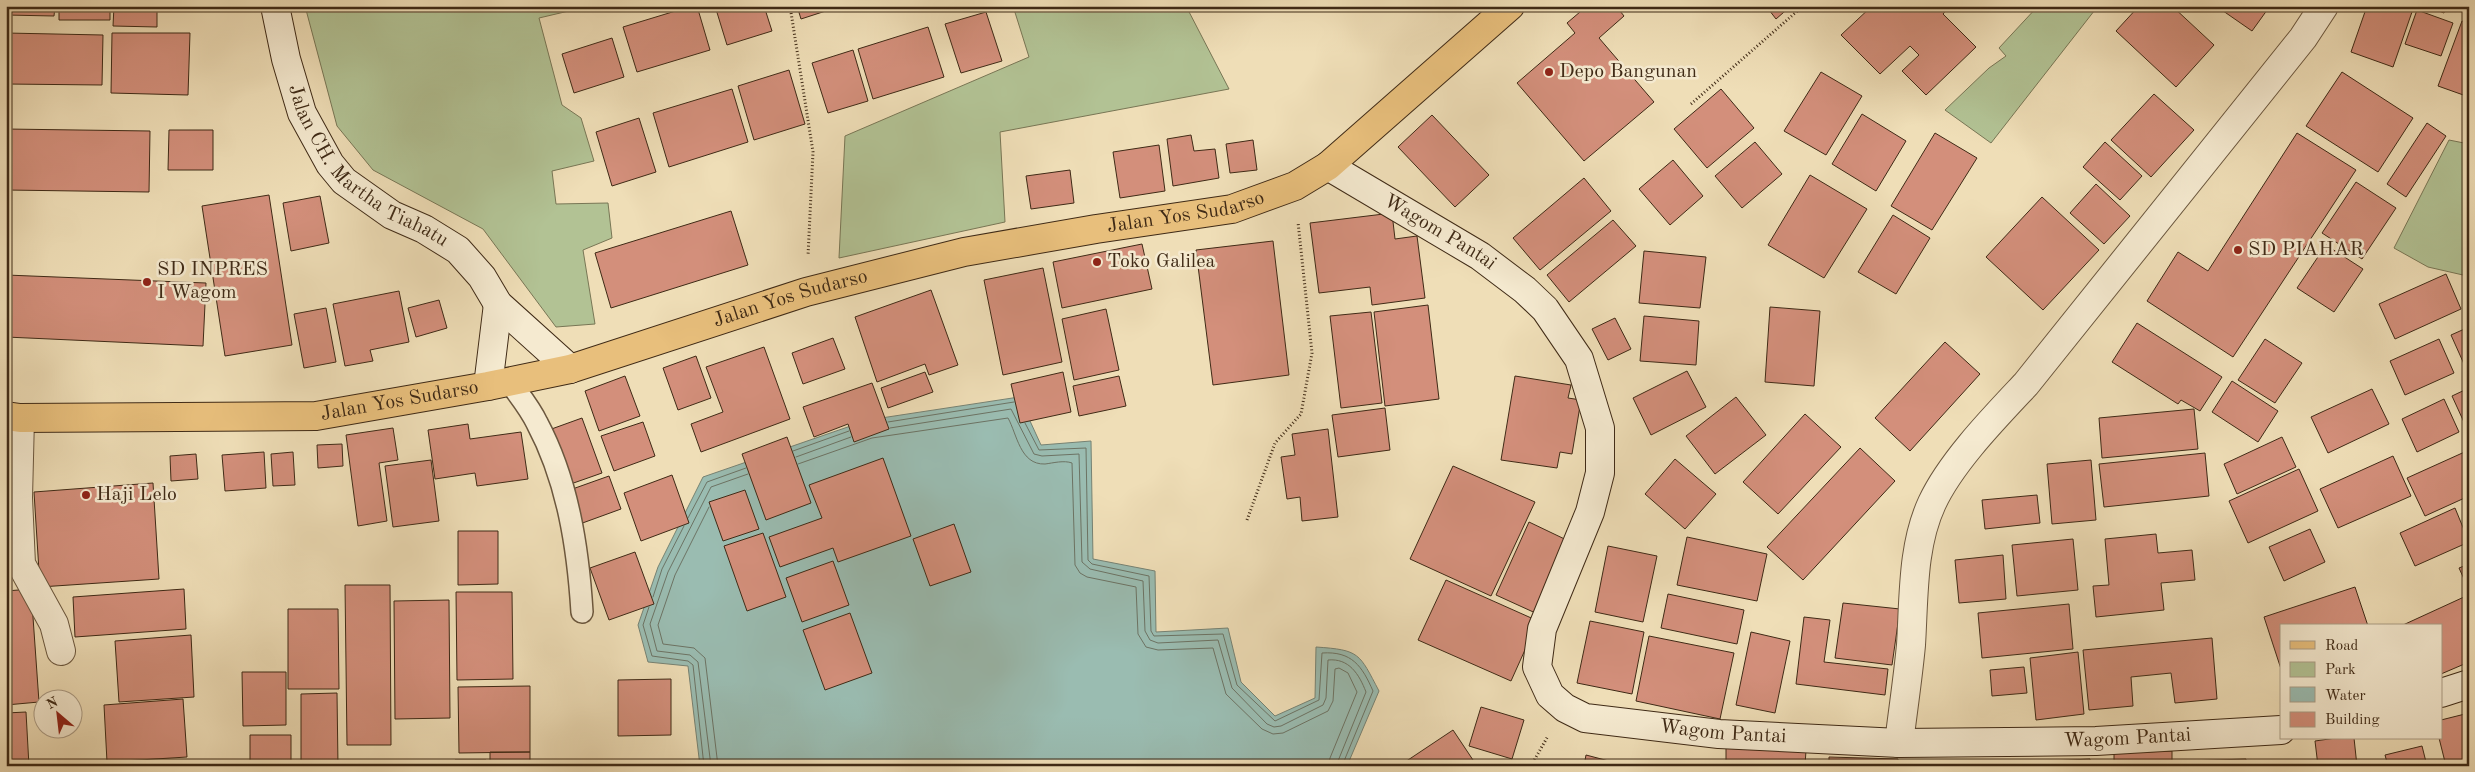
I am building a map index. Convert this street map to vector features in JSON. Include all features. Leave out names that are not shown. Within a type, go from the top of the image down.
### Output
[{"type":"main road","name":"Jalan Yos Sudarso","points":[[13,417],[316,416],[499,384],[570,369],[806,292],[964,252],[1232,209],[1295,186],[1328,166],[1463,38],[1495,14]]},
{"type":"street","name":"Jalan CH. Martha Tiahatu","points":[[276,6],[286,59],[302,112],[330,164],[344,181],[392,215],[431,232],[458,250],[482,277],[498,304],[570,369]]},
{"type":"street","points":[[1899,743],[1910,662],[1918,545],[1931,504],[1942,484],[1994,418],[2026,384],[2156,223],[2303,38],[2324,6]]},
{"type":"street","name":"Wagom Pantai","points":[[1328,166],[1480,256],[1525,290],[1545,309],[1566,337],[1579,359],[1598,421],[1600,473],[1590,512],[1542,629],[1537,667],[1550,695],[1565,708],[1585,718],[1719,734],[1899,743],[2096,741],[2280,730]]},
{"type":"street","points":[[498,304],[499,384]]},
{"type":"street","points":[[13,417],[21,564],[54,624],[61,651]]},
{"type":"street","points":[[2442,693],[2469,684]]},
{"type":"lane","points":[[499,384],[537,422],[561,484],[574,533],[582,612]]},
{"type":"path","points":[[790,6],[813,152],[806,292]]},
{"type":"path","points":[[1691,104],[1803,6]]},
{"type":"path","points":[[1247,520],[1274,443],[1301,414],[1312,353],[1295,186]]},
{"type":"green space","points":[[305,6],[590,6],[539,18],[562,105],[581,118],[594,161],[552,171],[556,204],[608,203],[612,238],[583,250],[595,324],[556,327],[483,229],[373,170],[337,126]]},
{"type":"green space","points":[[1013,6],[1186,6],[1229,89],[1000,132],[1005,222],[839,258],[845,136],[1029,57]]},
{"type":"green space","points":[[2038,6],[2098,6],[1991,143],[1945,110],[1989,68],[2006,56],[1999,48]]},
{"type":"green space","points":[[2449,140],[2469,144],[2469,278],[2428,267],[2394,248]]},
{"type":"water","points":[[1019,397],[1041,445],[1091,441],[1093,559],[1155,571],[1156,632],[1228,628],[1241,682],[1275,716],[1315,698],[1316,647],[1350,652],[1362,661],[1379,691],[1347,766],[700,766],[688,666],[648,662],[638,625],[658,567],[703,477],[868,420]]},
{"type":"building","points":[[6,6],[55,6],[54,16],[6,15]]},
{"type":"building","points":[[59,6],[110,6],[110,20],[59,20]]},
{"type":"building","points":[[114,6],[157,6],[157,27],[113,26]]},
{"type":"building","points":[[697,6],[710,50],[637,72],[623,27]]},
{"type":"building","points":[[715,6],[764,6],[772,31],[727,45]]},
{"type":"building","points":[[797,6],[838,6],[838,7],[801,19]]},
{"type":"building","points":[[1587,6],[1616,6],[1624,16],[1599,38],[1654,102],[1584,161],[1517,83],[1575,33],[1567,23]]},
{"type":"building","points":[[1766,6],[1791,6],[1776,19]]},
{"type":"building","points":[[1872,6],[1950,6],[1943,14],[1976,47],[1926,95],[1902,71],[1919,55],[1910,46],[1880,74],[1841,35]]},
{"type":"building","points":[[2139,6],[2172,6],[2214,45],[2176,87],[2116,31]]},
{"type":"building","points":[[2216,6],[2270,6],[2252,31]]},
{"type":"building","points":[[2367,6],[2404,6],[2413,9],[2393,67],[2351,52]]},
{"type":"building","points":[[2426,6],[2447,6],[2444,13]]},
{"type":"building","points":[[2417,10],[2453,23],[2441,56],[2405,44]]},
{"type":"building","points":[[986,12],[1002,61],[961,73],[945,24]]},
{"type":"building","points":[[2462,21],[2469,24],[2469,97],[2438,86]]},
{"type":"building","points":[[928,27],[944,77],[873,99],[858,49]]},
{"type":"building","points":[[6,33],[103,35],[102,85],[6,84]]},
{"type":"building","points":[[112,33],[190,33],[188,95],[111,93]]},
{"type":"building","points":[[612,38],[624,77],[574,93],[562,54]]},
{"type":"building","points":[[853,50],[868,101],[828,113],[812,63]]},
{"type":"building","points":[[789,70],[805,124],[754,140],[738,86]]},
{"type":"building","points":[[1821,72],[1862,96],[1826,155],[1784,131]]},
{"type":"building","points":[[2342,72],[2413,118],[2378,172],[2306,126]]},
{"type":"building","points":[[732,89],[748,142],[669,167],[653,113]]},
{"type":"building","points":[[1721,89],[1754,128],[1707,168],[1674,129]]},
{"type":"building","points":[[2154,94],[2194,130],[2151,177],[2111,140]]},
{"type":"building","points":[[1862,114],[1906,141],[1876,191],[1832,164]]},
{"type":"building","points":[[1432,115],[1489,175],[1455,207],[1398,147]]},
{"type":"building","points":[[639,118],[656,172],[612,186],[596,132]]},
{"type":"building","points":[[2427,123],[2446,136],[2406,197],[2387,184]]},
{"type":"building","points":[[6,129],[150,131],[149,192],[6,190]]},
{"type":"building","points":[[169,130],[213,130],[213,170],[168,170]]},
{"type":"building","points":[[1935,133],[1977,158],[1932,230],[1891,206]]},
{"type":"building","points":[[2297,133],[2356,170],[2233,357],[2147,301],[2178,252],[2208,271]]},
{"type":"building","points":[[1191,135],[1194,151],[1215,149],[1219,178],[1173,186],[1167,139]]},
{"type":"building","points":[[1253,140],[1257,170],[1230,173],[1226,144]]},
{"type":"building","points":[[1755,142],[1782,174],[1742,208],[1715,176]]},
{"type":"building","points":[[2105,142],[2142,176],[2120,200],[2083,167]]},
{"type":"building","points":[[1159,145],[1165,191],[1120,198],[1113,152]]},
{"type":"building","points":[[1673,160],[1703,196],[1670,225],[1639,189]]},
{"type":"building","points":[[1070,170],[1074,203],[1031,209],[1026,176]]},
{"type":"building","points":[[1810,175],[1867,209],[1824,278],[1768,245]]},
{"type":"building","points":[[1584,178],[1611,211],[1540,270],[1513,238]]},
{"type":"building","points":[[2356,182],[2396,208],[2362,259],[2322,233]]},
{"type":"building","points":[[2096,184],[2130,216],[2104,244],[2070,213]]},
{"type":"building","points":[[269,195],[292,345],[225,356],[202,206]]},
{"type":"building","points":[[320,196],[329,243],[291,251],[283,203]]},
{"type":"building","points":[[2042,197],[2099,250],[2043,310],[1986,257]]},
{"type":"building","points":[[731,211],[748,265],[611,308],[595,253]]},
{"type":"building","points":[[1392,213],[1395,239],[1417,236],[1425,298],[1372,305],[1370,287],[1319,293],[1310,223]]},
{"type":"building","points":[[1893,215],[1930,238],[1896,294],[1858,272]]},
{"type":"building","points":[[1613,220],[1636,246],[1569,302],[1547,275]]},
{"type":"building","points":[[1273,241],[1289,375],[1213,385],[1196,250]]},
{"type":"building","points":[[1142,244],[1152,289],[1062,308],[1053,262]]},
{"type":"building","points":[[2326,245],[2363,269],[2334,312],[2297,288]]},
{"type":"building","points":[[1644,251],[1706,257],[1700,308],[1639,303]]},
{"type":"building","points":[[1043,268],[1062,362],[1003,375],[984,280]]},
{"type":"building","points":[[2446,274],[2461,309],[2395,339],[2379,304]]},
{"type":"building","points":[[6,275],[206,283],[203,346],[6,337]]},
{"type":"building","points":[[931,290],[958,365],[929,375],[925,364],[877,382],[855,317]]},
{"type":"building","points":[[399,291],[409,342],[370,350],[373,361],[345,366],[333,304]]},
{"type":"building","points":[[439,300],[447,328],[416,337],[408,308]]},
{"type":"building","points":[[1428,305],[1439,399],[1385,406],[1374,312]]},
{"type":"building","points":[[1770,307],[1820,311],[1814,386],[1765,382]]},
{"type":"building","points":[[326,308],[336,362],[304,368],[294,314]]},
{"type":"building","points":[[1106,309],[1119,370],[1074,380],[1062,319]]},
{"type":"building","points":[[1371,312],[1382,403],[1341,408],[1330,316]]},
{"type":"building","points":[[1644,316],[1699,321],[1696,365],[1640,361]]},
{"type":"building","points":[[1615,318],[1631,349],[1608,360],[1592,329]]},
{"type":"building","points":[[2137,323],[2222,377],[2200,411],[2181,400],[2178,404],[2112,362]]},
{"type":"building","points":[[2469,327],[2469,373],[2468,373],[2451,335]]},
{"type":"building","points":[[833,338],[845,369],[803,384],[792,353]]},
{"type":"building","points":[[2265,339],[2302,363],[2275,403],[2238,380]]},
{"type":"building","points":[[2439,339],[2454,373],[2405,395],[2390,361]]},
{"type":"building","points":[[1945,342],[1980,374],[1910,451],[1875,418]]},
{"type":"building","points":[[764,347],[790,419],[701,452],[691,424],[723,412],[706,367]]},
{"type":"building","points":[[696,356],[711,398],[678,410],[663,368]]},
{"type":"building","points":[[1687,371],[1706,407],[1651,435],[1633,398]]},
{"type":"building","points":[[925,372],[933,392],[888,408],[881,388]]},
{"type":"building","points":[[1063,372],[1071,412],[1020,423],[1011,384]]},
{"type":"building","points":[[625,376],[640,416],[599,431],[585,391]]},
{"type":"building","points":[[1119,376],[1126,406],[1079,416],[1073,386]]},
{"type":"building","points":[[1515,376],[1571,385],[1568,398],[1581,400],[1572,454],[1560,452],[1557,468],[1501,460]]},
{"type":"building","points":[[2232,381],[2278,411],[2258,442],[2212,412]]},
{"type":"building","points":[[872,383],[889,429],[854,442],[848,424],[814,437],[803,407]]},
{"type":"building","points":[[2469,388],[2469,430],[2468,431],[2452,396]]},
{"type":"building","points":[[2372,389],[2389,424],[2328,453],[2311,417]]},
{"type":"building","points":[[1736,397],[1766,435],[1715,474],[1686,436]]},
{"type":"building","points":[[2444,399],[2459,432],[2417,452],[2402,419]]},
{"type":"building","points":[[1385,408],[1390,450],[1338,457],[1332,415]]},
{"type":"building","points":[[2194,409],[2198,449],[2102,458],[2099,418]]},
{"type":"building","points":[[1805,414],[1841,447],[1778,514],[1743,482]]},
{"type":"building","points":[[582,418],[602,473],[565,486],[546,431]]},
{"type":"building","points":[[643,422],[655,456],[614,471],[601,436]]},
{"type":"building","points":[[468,424],[470,439],[521,432],[528,479],[477,486],[475,473],[435,479],[428,430]]},
{"type":"building","points":[[393,428],[398,460],[379,463],[387,521],[358,526],[346,435]]},
{"type":"building","points":[[1328,429],[1338,517],[1302,521],[1300,497],[1287,499],[1281,457],[1295,455],[1292,434]]},
{"type":"building","points":[[787,437],[811,503],[766,520],[742,454]]},
{"type":"building","points":[[2282,437],[2296,467],[2237,494],[2224,464]]},
{"type":"building","points":[[342,444],[343,466],[318,468],[317,445]]},
{"type":"building","points":[[1860,448],[1895,481],[1803,580],[1767,547]]},
{"type":"building","points":[[2469,450],[2469,496],[2425,516],[2407,478]]},
{"type":"building","points":[[264,452],[266,488],[225,491],[222,455]]},
{"type":"building","points":[[293,452],[295,485],[273,486],[271,454]]},
{"type":"building","points":[[2205,453],[2209,496],[2104,507],[2099,464]]},
{"type":"building","points":[[196,454],[198,479],[171,481],[170,456]]},
{"type":"building","points":[[2393,456],[2411,496],[2338,528],[2320,489]]},
{"type":"building","points":[[883,458],[911,536],[838,562],[833,548],[780,567],[769,537],[822,518],[809,485]]},
{"type":"building","points":[[1675,459],[1716,494],[1685,529],[1645,494]]},
{"type":"building","points":[[431,460],[439,521],[393,527],[385,466]]},
{"type":"building","points":[[2091,460],[2096,520],[2052,524],[2047,464]]},
{"type":"building","points":[[1453,466],[1535,502],[1491,596],[1410,559]]},
{"type":"building","points":[[2299,469],[2318,511],[2248,543],[2229,501]]},
{"type":"building","points":[[672,475],[689,523],[641,541],[624,493]]},
{"type":"building","points":[[609,476],[621,509],[577,525],[564,492]]},
{"type":"building","points":[[153,483],[159,579],[40,587],[34,492]]},
{"type":"building","points":[[745,490],[759,529],[723,541],[709,502]]},
{"type":"building","points":[[2037,495],[2040,523],[1985,529],[1982,500]]},
{"type":"building","points":[[2455,508],[2469,542],[2415,566],[2400,533]]},
{"type":"building","points":[[1529,522],[1575,544],[1542,616],[1496,595]]},
{"type":"building","points":[[954,524],[971,572],[930,586],[913,539]]},
{"type":"building","points":[[2310,529],[2325,562],[2284,581],[2269,547]]},
{"type":"building","points":[[458,531],[498,531],[498,584],[458,585]]},
{"type":"building","points":[[763,533],[786,597],[747,611],[724,546]]},
{"type":"building","points":[[2156,534],[2158,553],[2192,550],[2195,580],[2161,583],[2164,610],[2096,617],[2093,586],[2109,585],[2105,539]]},
{"type":"building","points":[[1687,537],[1767,554],[1757,601],[1677,585]]},
{"type":"building","points":[[2073,539],[2078,590],[2017,596],[2012,545]]},
{"type":"building","points":[[1608,546],[1657,556],[1643,622],[1595,612]]},
{"type":"building","points":[[635,552],[654,604],[609,620],[590,568]]},
{"type":"building","points":[[2003,555],[2006,599],[1959,603],[1955,560]]},
{"type":"building","points":[[833,561],[849,605],[802,622],[786,578]]},
{"type":"building","points":[[2469,564],[2469,590],[2459,568]]},
{"type":"building","points":[[1446,580],[1538,621],[1511,681],[1418,640]]},
{"type":"building","points":[[345,585],[390,585],[391,745],[347,745]]},
{"type":"building","points":[[2355,587],[2367,624],[2280,624],[2280,666],[2264,617]]},
{"type":"building","points":[[31,589],[38,690],[32,690],[32,703],[6,705],[6,591]]},
{"type":"building","points":[[184,589],[186,629],[75,637],[73,597]]},
{"type":"building","points":[[456,592],[512,592],[513,679],[457,680]]},
{"type":"building","points":[[1668,594],[1744,610],[1737,644],[1661,628]]},
{"type":"building","points":[[2464,597],[2469,607],[2469,662],[2442,674],[2442,624],[2405,624]]},
{"type":"building","points":[[449,600],[450,718],[395,719],[394,601]]},
{"type":"building","points":[[1843,603],[1900,609],[1892,665],[1835,658]]},
{"type":"building","points":[[2069,604],[2073,649],[1982,658],[1978,613]]},
{"type":"building","points":[[288,609],[338,609],[339,689],[288,689]]},
{"type":"building","points":[[850,613],[872,673],[825,690],[803,630]]},
{"type":"building","points":[[1804,617],[1830,620],[1824,662],[1888,669],[1885,695],[1796,684]]},
{"type":"building","points":[[1590,621],[1644,632],[1632,694],[1577,683]]},
{"type":"building","points":[[1751,632],[1790,641],[1775,713],[1736,705]]},
{"type":"building","points":[[191,635],[194,697],[119,702],[115,641]]},
{"type":"building","points":[[1649,636],[1734,653],[1720,719],[1636,701]]},
{"type":"building","points":[[2212,638],[2217,699],[2175,703],[2171,673],[2131,677],[2133,706],[2089,710],[2083,650]]},
{"type":"building","points":[[2078,652],[2084,714],[2036,720],[2030,658]]},
{"type":"building","points":[[2024,667],[2027,693],[1992,696],[1990,670]]},
{"type":"building","points":[[242,672],[286,672],[286,725],[243,726]]},
{"type":"building","points":[[671,679],[671,735],[618,736],[618,680]]},
{"type":"building","points":[[530,686],[530,752],[459,753],[458,687]]},
{"type":"building","points":[[337,693],[338,766],[301,766],[301,694]]},
{"type":"building","points":[[183,699],[187,757],[107,762],[104,705]]},
{"type":"building","points":[[1481,707],[1524,720],[1512,759],[1469,746]]},
{"type":"building","points":[[26,712],[29,766],[6,766],[6,713]]},
{"type":"building","points":[[2469,713],[2469,766],[2446,766],[2440,740],[2442,740],[2442,720]]},
{"type":"building","points":[[1453,730],[1477,766],[1399,766]]},
{"type":"building","points":[[250,735],[291,735],[291,766],[250,766]]},
{"type":"building","points":[[2354,740],[2357,766],[2318,766],[2315,741]]},
{"type":"building","points":[[2422,746],[2427,766],[2388,766],[2385,755]]},
{"type":"building","points":[[1726,747],[1806,750],[1805,766],[1726,766]]},
{"type":"building","points":[[2172,751],[2172,766],[2114,766],[2114,753]]},
{"type":"building","points":[[490,752],[530,752],[530,766],[490,766]]},
{"type":"building","points":[[1586,755],[1628,766],[1584,766]]},
{"type":"building","points":[[1829,757],[1898,759],[1898,766],[1829,766]]},
{"type":"building","points":[[2090,759],[2091,766],[2030,766],[2030,762]]},
{"type":"building","points":[[2246,759],[2246,766],[2187,766],[2187,761]]},
{"type":"building","points":[[455,760],[486,760],[486,766],[455,766]]},
{"type":"building","points":[[190,761],[190,766],[128,766]]},
{"type":"building","points":[[349,762],[382,762],[382,766],[349,766]]},
{"type":"place","name":"Depo Bangunan","points":[[1549,72]]},
{"type":"place","name":"SD PIAHAR","points":[[2238,250]]},
{"type":"place","name":"Toko Galilea","points":[[1097,262]]},
{"type":"place","name":"SD INPRES I Wagom","points":[[147,282]]},
{"type":"place","name":"Haji Lelo","points":[[86,495]]}]
